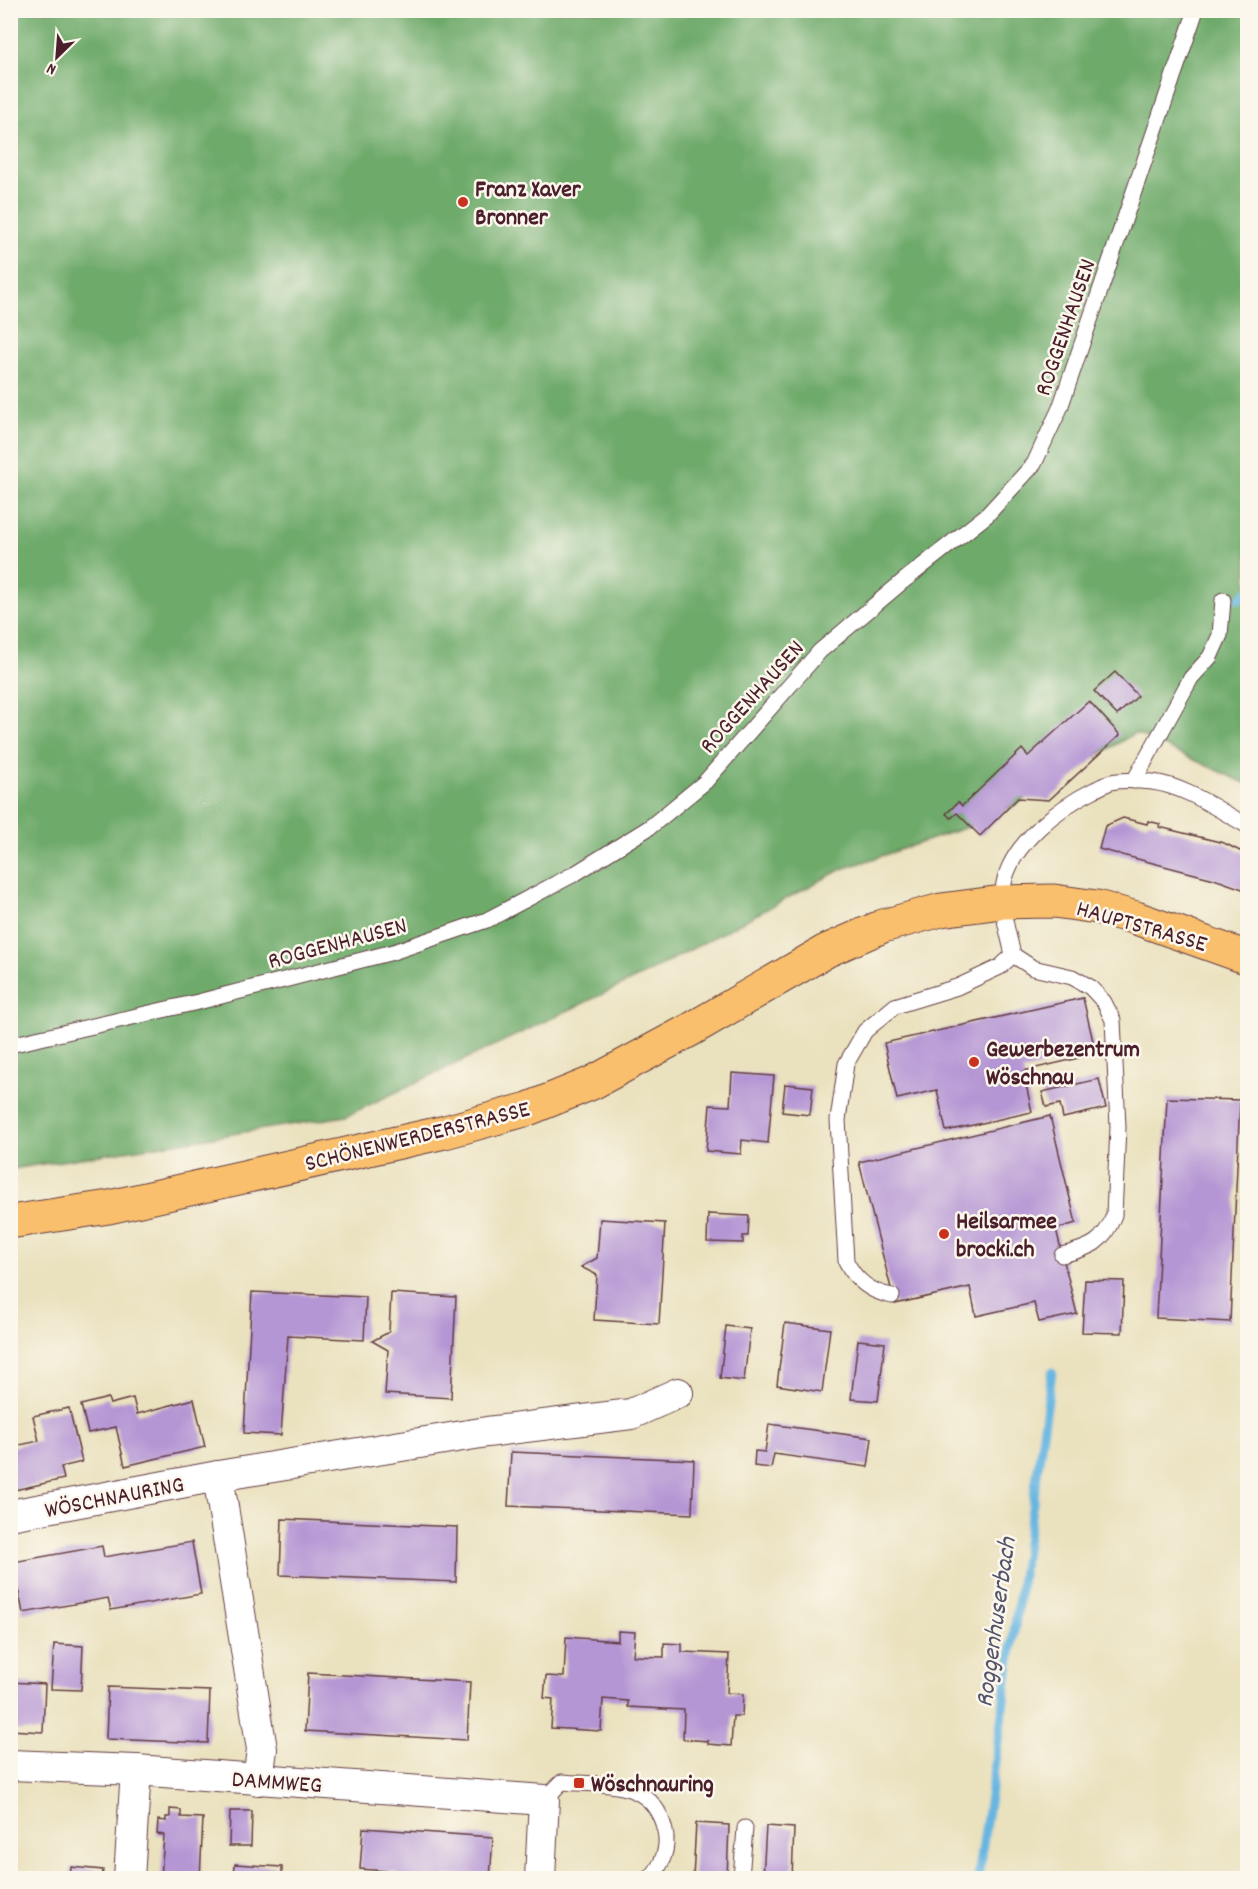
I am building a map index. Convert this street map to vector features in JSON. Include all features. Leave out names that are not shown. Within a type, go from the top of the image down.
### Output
[{"type":"main road","name":"HAUPTSTRASSE","points":[[826,951],[883,926],[941,910],[1002,902],[1054,902],[1097,907],[1136,918],[1248,958]]},
{"type":"main road","name":"SCHÖNENWERDERSTRASSE","points":[[10,1222],[109,1207],[445,1132],[528,1109],[592,1083],[690,1030],[826,951]]},
{"type":"street","name":"WÖSCHNAURING","points":[[10,1515],[218,1476],[487,1432],[631,1414],[678,1393]]},
{"type":"street","name":"WÖSCHNAURING","points":[[218,1476],[262,1749],[258,1780]]},
{"type":"street","name":"DAMMWEG","points":[[10,1765],[136,1770],[544,1800]]},
{"type":"street","points":[[129,1878],[136,1770]]},
{"type":"street","points":[[540,1878],[544,1800]]},
{"type":"lane","name":"ROGGENHAUSEN","points":[[10,1045],[198,1002],[393,952],[488,920],[576,873],[650,827],[705,782],[820,651],[987,515],[1034,464],[1060,408],[1197,10]]},
{"type":"lane","points":[[1134,781],[1191,678],[1210,657],[1220,635],[1222,600]]},
{"type":"lane","points":[[1062,1255],[1080,1251],[1097,1242],[1110,1227],[1114,1215],[1118,1127],[1113,1020],[1104,1002],[1090,987],[1072,977],[1033,968],[1013,955],[1002,902],[1004,881],[1012,860],[1051,818],[1078,798],[1110,782],[1134,781],[1174,787],[1248,826]]},
{"type":"lane","points":[[892,1296],[875,1291],[854,1277],[846,1261],[838,1120],[846,1064],[866,1031],[895,1006],[957,987],[1000,967],[1013,955]]},
{"type":"lane","points":[[544,1800],[562,1782],[621,1785],[638,1792],[652,1803],[662,1819],[667,1837],[665,1855],[651,1878]]},
{"type":"lane","points":[[741,1878],[745,1828]]},
{"type":"green space","points":[[11,11],[1247,11],[1247,784],[1135,733],[991,819],[840,870],[647,973],[346,1116],[11,1169]]},
{"type":"building","points":[[1115,672],[1138,696],[1117,715],[1094,691]]},
{"type":"building","points":[[1089,701],[1120,735],[1049,800],[1018,798],[980,836],[957,813],[951,818],[946,814],[958,802],[962,806],[1022,749],[1028,756]]},
{"type":"building","points":[[1123,818],[1147,824],[1148,821],[1160,824],[1159,827],[1224,843],[1248,855],[1248,891],[1214,879],[1099,849],[1105,826]]},
{"type":"building","name":"Gewerbezentrum Wöschnau","points":[[1083,998],[1096,1054],[1023,1071],[1032,1112],[946,1131],[937,1090],[897,1099],[884,1043]]},
{"type":"building","points":[[732,1073],[774,1076],[768,1143],[742,1140],[741,1154],[706,1151],[710,1105],[730,1106]]},
{"type":"building","points":[[1099,1079],[1106,1108],[1063,1118],[1060,1104],[1046,1107],[1042,1092]]},
{"type":"building","points":[[785,1084],[813,1087],[810,1115],[782,1112]]},
{"type":"building","points":[[1167,1098],[1240,1100],[1230,1322],[1156,1318]]},
{"type":"building","points":[[1050,1116],[1076,1223],[1056,1229],[1077,1314],[1039,1322],[1034,1303],[976,1316],[970,1287],[895,1304],[859,1162]]},
{"type":"building","points":[[708,1214],[749,1216],[748,1236],[743,1236],[743,1243],[707,1242]]},
{"type":"building","points":[[600,1219],[665,1223],[659,1324],[594,1320],[597,1275],[581,1267],[597,1258]]},
{"type":"building","points":[[1085,1280],[1124,1281],[1122,1333],[1082,1332]]},
{"type":"building","points":[[252,1292],[366,1297],[364,1340],[288,1336],[281,1435],[244,1433]]},
{"type":"building","points":[[391,1293],[456,1297],[451,1398],[385,1394],[388,1350],[372,1341],[389,1332]]},
{"type":"building","points":[[785,1323],[830,1329],[822,1392],[777,1385]]},
{"type":"building","points":[[726,1326],[750,1329],[744,1381],[720,1378]]},
{"type":"building","points":[[858,1340],[885,1343],[878,1401],[851,1399]]},
{"type":"building","points":[[108,1398],[110,1404],[133,1398],[137,1414],[194,1399],[205,1447],[125,1466],[116,1427],[88,1433],[81,1405]]},
{"type":"building","points":[[69,1408],[82,1462],[61,1467],[64,1479],[10,1491],[10,1447],[39,1441],[33,1416]]},
{"type":"building","points":[[769,1424],[872,1438],[868,1467],[774,1454],[771,1468],[754,1466],[755,1451],[765,1452]]},
{"type":"building","points":[[511,1452],[694,1460],[692,1514],[508,1506]]},
{"type":"building","points":[[282,1519],[457,1527],[456,1582],[280,1575]]},
{"type":"building","points":[[192,1542],[201,1594],[111,1610],[108,1598],[23,1613],[13,1562],[102,1546],[104,1557]]},
{"type":"building","points":[[618,1631],[635,1632],[633,1656],[664,1657],[664,1643],[682,1644],[682,1652],[729,1654],[727,1693],[743,1694],[742,1716],[733,1716],[731,1746],[683,1739],[684,1710],[628,1707],[628,1701],[603,1699],[601,1731],[551,1728],[553,1699],[544,1698],[546,1676],[564,1677],[566,1637],[618,1641]]},
{"type":"building","points":[[54,1644],[83,1646],[81,1690],[51,1689]]},
{"type":"building","points":[[308,1673],[470,1682],[467,1740],[305,1731]]},
{"type":"building","points":[[10,1682],[45,1684],[43,1732],[10,1730]]},
{"type":"building","points":[[108,1687],[210,1691],[208,1743],[106,1739]]},
{"type":"building","points":[[170,1809],[181,1810],[181,1817],[203,1818],[200,1878],[161,1878],[164,1835],[157,1834],[158,1820],[166,1821],[166,1817],[170,1817]]},
{"type":"building","points":[[230,1811],[252,1811],[251,1846],[229,1846]]},
{"type":"building","points":[[696,1823],[729,1825],[727,1878],[693,1878]]},
{"type":"building","points":[[766,1826],[794,1828],[792,1878],[763,1878]]},
{"type":"building","points":[[363,1828],[493,1837],[490,1878],[446,1875],[446,1878],[397,1878],[398,1872],[360,1869]]},
{"type":"building","points":[[235,1864],[282,1867],[282,1878],[234,1878]]},
{"type":"building","points":[[71,1867],[103,1870],[102,1878],[70,1878]]},
{"type":"waterway","name":"Roggenhuserbach","points":[[1239,599],[1248,591]]},
{"type":"waterway","name":"Roggenhuserbach","points":[[978,1878],[1052,1372]]},
{"type":"place","name":"Franz Xaver Bronner","points":[[463,202]]},
{"type":"place","name":"Gewerbezentrum Wöschnau","points":[[974,1062]]},
{"type":"place","name":"Heilsarmee brocki.ch","points":[[944,1234]]},
{"type":"place","name":"Wöschnauring","points":[[579,1783]]}]
